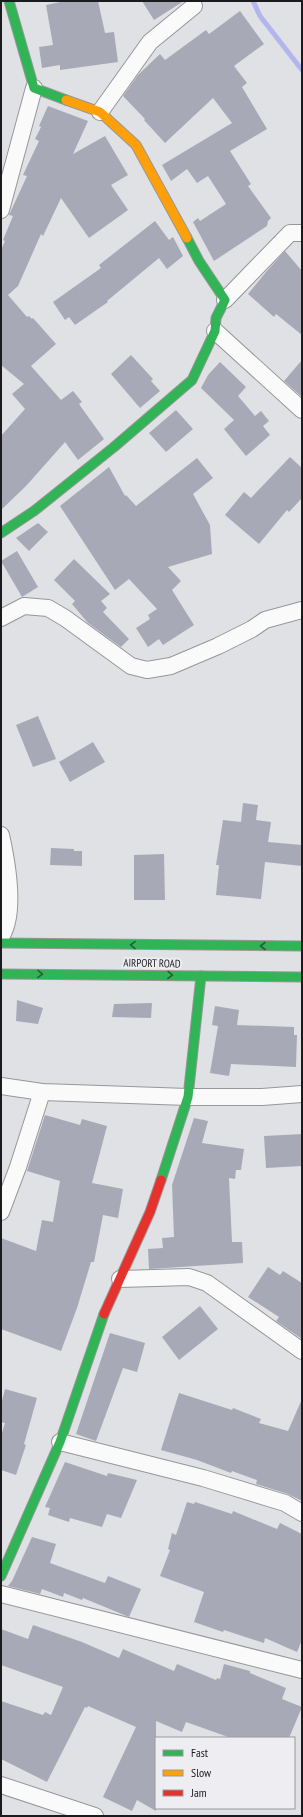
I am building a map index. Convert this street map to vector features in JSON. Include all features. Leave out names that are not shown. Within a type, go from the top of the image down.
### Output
[{"type":"street","points":[[1,210],[34,88],[9,1]]},
{"type":"street","points":[[100,112],[150,42],[194,6]]},
{"type":"street","points":[[34,88],[100,112],[136,145],[173,210],[199,261],[225,300]]},
{"type":"street","points":[[1,533],[34,511],[114,447],[192,380],[215,331],[216,318],[225,300],[290,233],[302,233]]},
{"type":"street","points":[[215,331],[302,410]]},
{"type":"street","points":[[1,618],[24,606],[48,608],[65,618],[131,666],[147,670],[172,666],[252,629],[265,620],[302,610]]},
{"type":"street","points":[[1,835],[10,902],[4,932],[1,938]]},
{"type":"street","name":"AIRPORT ROAD","points":[[1,943],[302,946]]},
{"type":"street","name":"AIRPORT ROAD","points":[[1,974],[302,977]]},
{"type":"street","points":[[1,1576],[60,1442],[102,1316],[150,1212],[188,1097],[201,976]]},
{"type":"street","points":[[1,1086],[42,1092],[188,1097],[262,1097],[302,1094]]},
{"type":"street","points":[[1,1212],[18,1167],[42,1092]]},
{"type":"street","points":[[120,1279],[189,1277],[207,1283],[302,1351]]},
{"type":"street","points":[[60,1442],[203,1478],[285,1503],[302,1513]]},
{"type":"street","points":[[1,1594],[302,1670]]},
{"type":"street","points":[[1,1785],[95,1816]]},
{"type":"building","points":[[65,1],[98,1],[105,33],[114,32],[118,62],[60,70],[60,65],[42,68],[39,47],[53,45],[46,5]]},
{"type":"building","points":[[142,1],[184,1],[154,20]]},
{"type":"building","points":[[240,11],[264,44],[234,66],[247,83],[242,87],[267,129],[230,151],[251,184],[248,186],[271,218],[268,221],[267,226],[214,261],[193,222],[198,218],[200,221],[226,204],[208,176],[197,183],[187,169],[171,181],[162,165],[232,123],[213,98],[165,143],[123,96],[138,75],[160,54],[165,60],[206,30],[209,34]]},
{"type":"building","points":[[48,106],[88,121],[73,154],[105,136],[128,175],[111,185],[128,210],[89,238],[61,198],[43,236],[41,234],[18,286],[8,295],[27,317],[29,316],[32,319],[33,318],[56,344],[31,366],[61,400],[73,391],[82,402],[79,404],[104,439],[78,460],[65,442],[26,486],[1,510],[1,436],[25,409],[12,394],[24,384],[1,365],[1,250],[5,241],[3,240],[13,216],[9,215],[27,176],[23,175],[39,141],[35,139]]},
{"type":"building","points":[[155,221],[169,240],[173,237],[183,256],[167,269],[159,258],[107,301],[108,302],[75,325],[69,317],[65,320],[53,302],[101,268],[99,265]]},
{"type":"building","points":[[285,251],[302,271],[302,335],[276,314],[274,317],[248,294]]},
{"type":"building","points":[[131,355],[153,379],[151,381],[160,391],[140,408],[111,374]]},
{"type":"building","points":[[302,360],[302,397],[284,381]]},
{"type":"building","points":[[220,362],[246,387],[238,396],[255,416],[261,411],[269,421],[263,426],[270,435],[246,456],[224,429],[234,420],[201,388],[208,375]]},
{"type":"building","points":[[176,410],[193,429],[166,452],[149,433]]},
{"type":"building","points":[[290,457],[302,468],[302,498],[289,512],[287,510],[259,544],[225,515],[244,492],[251,498]]},
{"type":"building","points":[[197,458],[213,478],[193,494],[210,525],[212,554],[168,567],[181,581],[172,590],[194,625],[163,645],[159,639],[148,647],[136,628],[150,619],[148,615],[157,609],[129,579],[115,590],[60,506],[109,467],[125,496],[126,495],[136,506]]},
{"type":"building","points":[[38,523],[48,532],[29,551],[16,538]]},
{"type":"building","points":[[17,551],[38,587],[22,597],[1,561]]},
{"type":"building","points":[[74,559],[110,594],[101,601],[107,608],[103,612],[129,639],[121,647],[88,623],[72,604],[75,601],[54,580]]},
{"type":"building","points":[[38,716],[56,759],[33,767],[16,725]]},
{"type":"building","points":[[93,742],[105,762],[70,782],[59,762]]},
{"type":"building","points":[[243,803],[258,805],[256,820],[271,822],[268,842],[302,845],[302,866],[265,862],[261,899],[216,895],[219,865],[216,865],[223,820],[241,822]]},
{"type":"building","points":[[51,848],[74,849],[74,851],[82,851],[82,866],[50,865]]},
{"type":"building","points":[[164,854],[165,900],[134,900],[134,855]]},
{"type":"building","points":[[17,1000],[43,1008],[38,1024],[16,1021]]},
{"type":"building","points":[[152,1003],[151,1018],[112,1017],[114,1004]]},
{"type":"building","points":[[215,1006],[239,1010],[237,1025],[294,1027],[294,1035],[297,1035],[296,1067],[231,1064],[229,1076],[210,1073],[218,1026],[212,1025]]},
{"type":"building","points":[[45,1115],[80,1125],[82,1119],[107,1126],[92,1183],[123,1189],[118,1218],[103,1215],[94,1262],[91,1262],[77,1308],[61,1351],[1,1329],[1,1238],[36,1251],[42,1220],[53,1222],[60,1181],[27,1171]]},
{"type":"building","points":[[194,1118],[208,1121],[202,1143],[244,1149],[241,1170],[236,1170],[235,1179],[229,1178],[232,1242],[242,1242],[243,1263],[149,1269],[148,1249],[163,1248],[162,1238],[174,1237],[172,1185]]},
{"type":"building","points":[[302,1134],[302,1166],[266,1168],[264,1136]]},
{"type":"building","points":[[268,1267],[280,1275],[283,1271],[302,1283],[302,1339],[276,1321],[279,1317],[248,1297]]},
{"type":"building","points":[[200,1306],[218,1329],[179,1360],[162,1337]]},
{"type":"building","points":[[110,1333],[145,1343],[137,1372],[123,1368],[96,1441],[76,1434]]},
{"type":"building","points":[[5,1389],[37,1398],[24,1444],[26,1445],[16,1475],[1,1470],[1,1436],[5,1423],[1,1422],[1,1405]]},
{"type":"building","points":[[179,1393],[232,1410],[233,1408],[261,1419],[259,1423],[288,1431],[302,1399],[302,1501],[288,1494],[256,1484],[257,1480],[161,1450]]},
{"type":"building","points":[[65,1462],[107,1476],[108,1473],[137,1480],[121,1518],[107,1514],[102,1527],[70,1518],[69,1522],[48,1515],[50,1508],[45,1507]]},
{"type":"building","points":[[187,1502],[194,1504],[195,1502],[232,1514],[233,1511],[277,1529],[280,1523],[302,1534],[302,1640],[297,1652],[265,1638],[264,1643],[224,1630],[223,1632],[194,1622],[204,1592],[160,1576],[170,1550],[168,1549],[172,1533],[176,1535]]},
{"type":"building","points":[[32,1537],[56,1544],[50,1563],[105,1583],[108,1576],[141,1589],[129,1617],[83,1598],[82,1600],[64,1593],[63,1597],[42,1589],[40,1594],[8,1586],[12,1581]]},
{"type":"building","points":[[33,1625],[82,1642],[119,1658],[123,1649],[174,1671],[177,1664],[216,1680],[217,1678],[220,1679],[224,1664],[250,1671],[250,1673],[286,1688],[282,1699],[302,1707],[289,1737],[228,1737],[186,1722],[182,1732],[156,1721],[156,1811],[137,1800],[132,1811],[103,1797],[136,1727],[88,1706],[87,1708],[85,1707],[47,1782],[1,1759],[1,1701],[43,1715],[45,1712],[51,1715],[63,1687],[1,1665],[1,1629],[28,1639]]},
{"type":"waterway","points":[[253,1],[260,16],[302,70]]},
{"type":"traffic: fast","points":[[9,1],[34,88],[66,100]]},
{"type":"traffic: fast","points":[[1,533],[34,511],[114,447],[192,380],[215,331],[216,318],[225,300],[199,261],[187,238]]},
{"type":"traffic: fast","points":[[1,943],[302,946]]},
{"type":"traffic: fast","points":[[1,974],[302,977]]},
{"type":"traffic: fast","points":[[161,1180],[188,1097],[201,976]]},
{"type":"traffic: fast","points":[[1,1576],[60,1442],[104,1314]]},
{"type":"traffic: slow","points":[[66,100],[100,112],[136,145],[187,238]]},
{"type":"traffic: jam","points":[[104,1314],[150,1212],[161,1180]]}]
